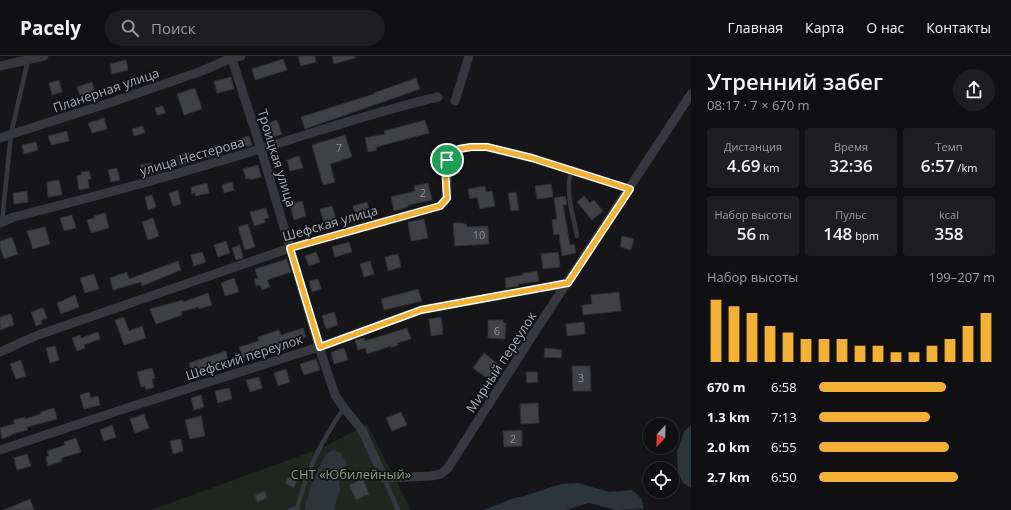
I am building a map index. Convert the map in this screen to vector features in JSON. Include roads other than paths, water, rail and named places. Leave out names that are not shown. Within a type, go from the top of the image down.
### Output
[{"type":"street","points":[[0,66],[28,58],[44,56]]},
{"type":"street","name":"Планерная улица","points":[[0,138],[199,72],[231,57],[241,56]]},
{"type":"street","points":[[454,101],[469,56]]},
{"type":"street","name":"Троицкая улица","points":[[231,57],[261,149],[335,395],[362,430],[384,478]]},
{"type":"street","name":"Мирный переулок","points":[[384,478],[431,476],[441,474],[448,468],[691,94]]},
{"type":"street","name":"улица Нестерова","points":[[1,223],[14,217],[140,185],[346,122],[438,97]]},
{"type":"street","name":"Шефская улица","points":[[0,352],[38,336],[290,248],[440,206],[447,198],[447,160],[449,154],[459,149],[487,147],[532,158],[630,189]]},
{"type":"street","name":"Шефский переулок","points":[[0,450],[320,347],[421,310],[568,283]]},
{"type":"lane","points":[[1,223],[11,134],[28,58]]},
{"type":"lane","points":[[571,171],[569,181],[570,197],[577,236]]},
{"type":"lane","points":[[290,510],[297,508],[313,461],[330,427],[344,408]]},
{"type":"lane","name":"Троицкая улица","points":[[384,478],[398,510]]},
{"type":"park label","name":"СНТ «Юбилейный»","points":[[351,474]]}]
